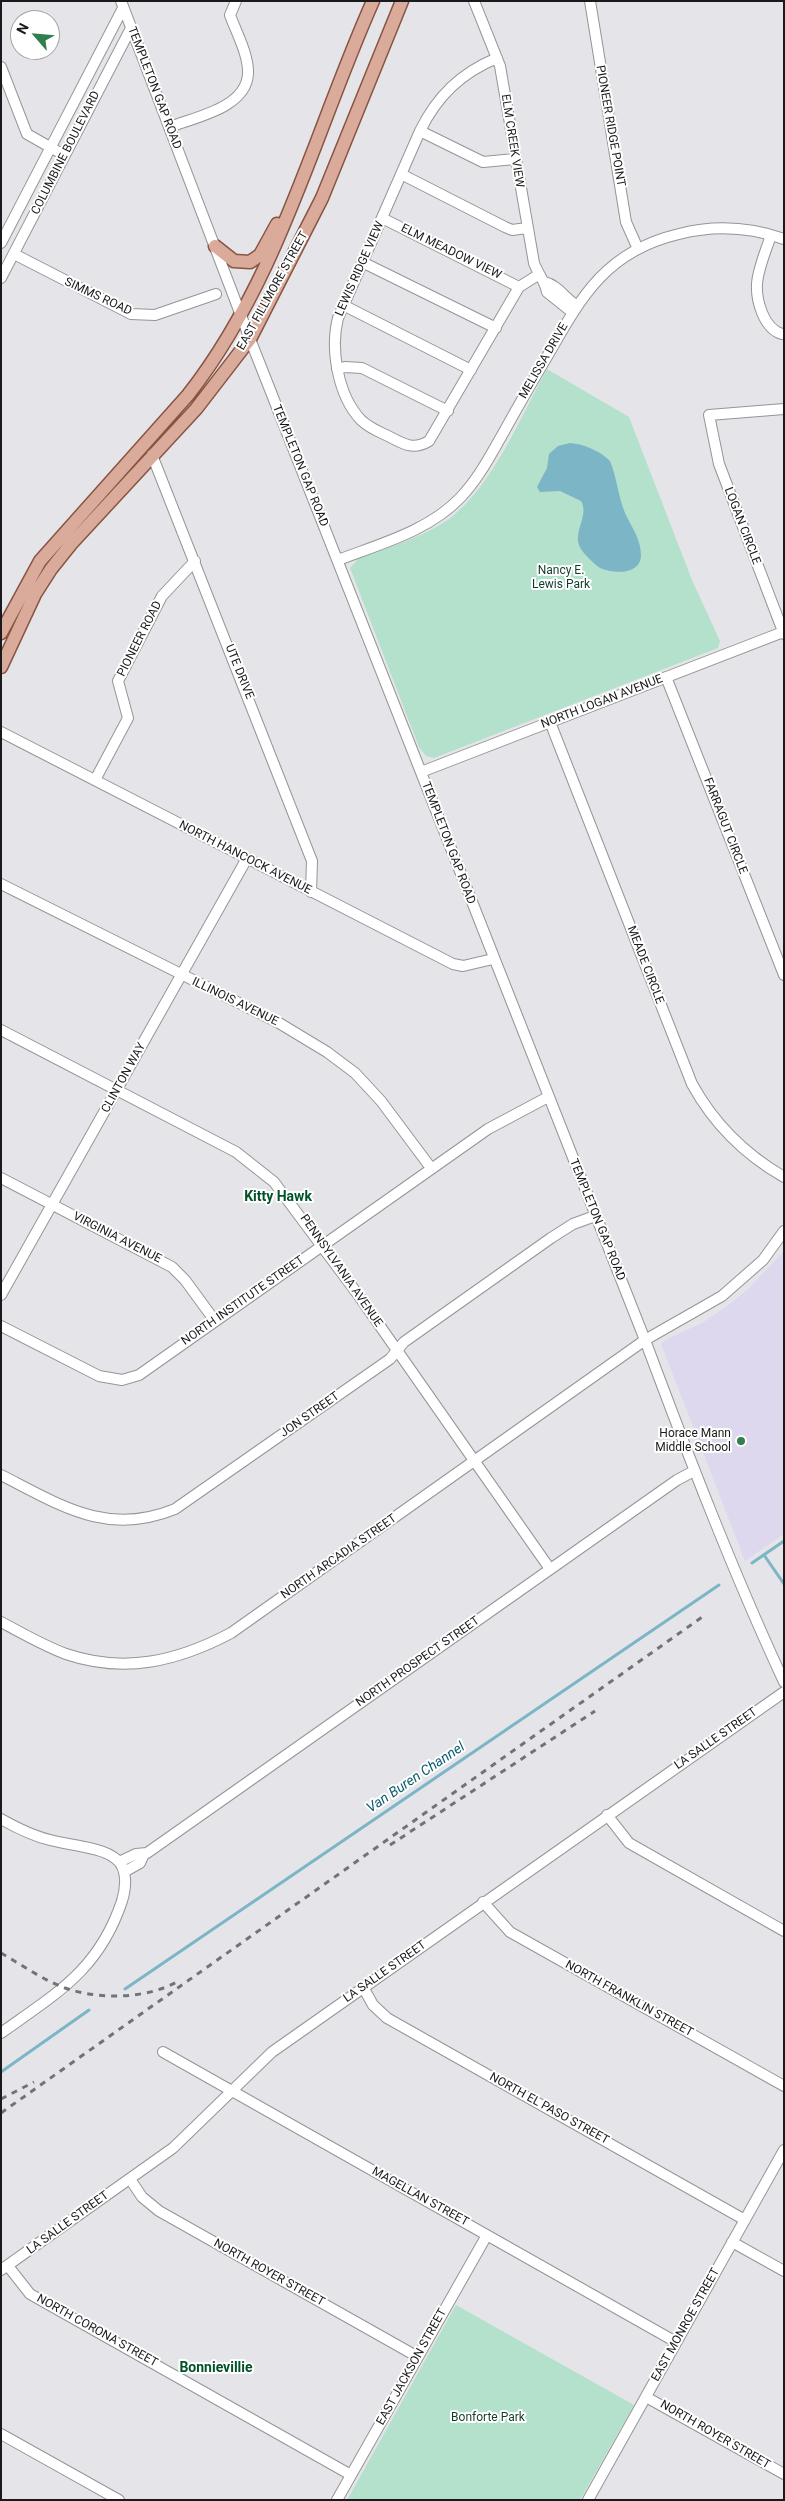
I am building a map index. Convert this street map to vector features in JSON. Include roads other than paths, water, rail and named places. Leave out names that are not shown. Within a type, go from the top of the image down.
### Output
[{"type":"main road","name":"EAST FILLMORE STREET","points":[[1,633],[40,561],[188,395],[203,376],[241,315],[277,244],[338,82],[373,1]]},
{"type":"main road","name":"EAST FILLMORE STREET","points":[[1,667],[35,594],[51,569],[152,455],[196,410],[250,339],[322,198],[402,1]]},
{"type":"main road","points":[[215,246],[239,263],[256,259],[295,197]]},
{"type":"street","points":[[170,127],[228,104],[239,96],[245,85],[248,75],[247,64],[230,15],[236,1]]},
{"type":"street","name":"ELM CREEK VIEW","points":[[474,1],[497,58],[530,250],[547,292],[574,308]]},
{"type":"street","name":"PIONEER RIDGE POINT","points":[[590,1],[626,222],[638,249]]},
{"type":"street","name":"TEMPLETON GAP ROAD","points":[[122,4],[250,339],[493,959],[645,1340],[694,1471],[759,1628],[784,1682]]},
{"type":"street","name":"COLUMBINE BOULEVARD","points":[[1,243],[122,4]]},
{"type":"street","name":"COLUMBINE BOULEVARD","points":[[2,273],[14,254],[131,28]]},
{"type":"street","name":"LEWIS RIDGE VIEW","points":[[497,58],[481,65],[452,84],[433,107],[420,131],[343,305],[334,331],[337,369],[349,400],[360,419],[367,425],[404,445],[417,447],[429,441],[520,287],[542,278]]},
{"type":"street","points":[[1,67],[27,134],[64,155]]},
{"type":"street","points":[[420,131],[483,162],[515,159]]},
{"type":"street","points":[[401,174],[512,230],[527,228]]},
{"type":"street","name":"ELM MEADOW VIEW","points":[[382,218],[520,287]]},
{"type":"street","name":"MELISSA DRIVE","points":[[338,560],[418,529],[448,510],[462,497],[482,472],[574,308],[610,268],[638,249],[668,237],[713,228],[752,230],[784,239]]},
{"type":"street","points":[[771,235],[757,284],[758,294],[763,314],[768,324],[772,330],[783,334]]},
{"type":"street","name":"SIMMS ROAD","points":[[14,254],[131,314],[155,316],[216,294]]},
{"type":"street","points":[[362,262],[496,328]]},
{"type":"street","points":[[343,305],[472,370]]},
{"type":"street","points":[[337,369],[345,367],[362,368],[448,411]]},
{"type":"street","name":"LOGAN CIRCLE","points":[[783,633],[718,464],[709,416],[784,409]]},
{"type":"street","name":"UTE DRIVE","points":[[152,455],[312,861],[311,892]]},
{"type":"street","name":"PIONEER ROAD","points":[[95,780],[128,718],[118,681],[162,596],[195,561]]},
{"type":"street","name":"NORTH LOGAN AVENUE","points":[[421,772],[783,633]]},
{"type":"street","name":"FARRAGUT CIRCLE","points":[[666,677],[784,976]]},
{"type":"street","name":"MEADE CIRCLE","points":[[550,722],[692,1084],[707,1109],[725,1132],[755,1158],[784,1177]]},
{"type":"street","name":"NORTH HANCOCK AVENUE","points":[[1,732],[246,860],[453,964],[464,966],[493,959]]},
{"type":"street","name":"CLINTON WAY","points":[[1,1295],[246,860]]},
{"type":"street","name":"ILLINOIS AVENUE","points":[[1,884],[278,1023],[343,1063],[382,1101],[431,1168]]},
{"type":"street","name":"PENNSYLVANIA AVENUE","points":[[1,1030],[250,1161],[285,1194],[550,1569]]},
{"type":"street","name":"NORTH INSTITUTE STREET","points":[[1,1326],[99,1376],[122,1380],[139,1375],[488,1129],[548,1097]]},
{"type":"street","name":"VIRGINIA AVENUE","points":[[1,1178],[172,1267],[185,1280],[215,1321]]},
{"type":"street","name":"JON STREET","points":[[1,1475],[70,1509],[92,1517],[127,1521],[153,1517],[190,1500],[390,1359],[405,1342],[551,1238],[574,1224],[595,1216]]},
{"type":"street","name":"NORTH ARCADIA STREET","points":[[1,1622],[66,1654],[93,1661],[145,1663],[183,1655],[231,1633],[645,1340],[722,1296],[763,1260],[784,1231]]},
{"type":"street","name":"NORTH PROSPECT STREET","points":[[121,1867],[140,1863],[144,1854],[677,1480],[694,1471]]},
{"type":"street","name":"LA SALLE STREET","points":[[5,2268],[173,2148],[229,2091],[272,2052],[784,1692]]},
{"type":"street","points":[[607,1816],[629,1843],[784,1931]]},
{"type":"street","points":[[1,1819],[20,1830],[49,1840],[107,1853],[121,1867],[124,1894],[117,1915],[92,1960],[65,1988],[1,2033]]},
{"type":"street","name":"NORTH FRANKLIN STREET","points":[[483,1902],[510,1932],[784,2086]]},
{"type":"street","name":"NORTH EL PASO STREET","points":[[363,1987],[373,2005],[387,2018],[745,2220]]},
{"type":"street","name":"MAGELLAN STREET","points":[[163,2052],[676,2342]]},
{"type":"street","name":"EAST MONROE STREET","points":[[588,2500],[784,2150]]},
{"type":"street","name":"NORTH ROYER STREET","points":[[130,2179],[142,2197],[159,2211],[418,2357]]},
{"type":"street","name":"EAST JACKSON STREET","points":[[338,2500],[487,2235]]},
{"type":"street","points":[[732,2242],[784,2271]]},
{"type":"street","name":"NORTH CORONA STREET","points":[[5,2268],[30,2294],[351,2475]]},
{"type":"street","name":"NORTH ROYER STREET","points":[[646,2396],[784,2474]]},
{"type":"street","points":[[1,2434],[119,2500]]},
{"type":"water","points":[[570,443],[592,449],[610,461],[625,513],[638,539],[641,550],[639,562],[631,570],[618,572],[605,570],[587,557],[578,543],[583,513],[581,501],[560,491],[540,492],[537,487],[547,468],[549,454],[558,446]]},
{"type":"waterway","name":"Van Buren Channel","points":[[752,1563],[784,1541]]},
{"type":"waterway","points":[[764,1555],[784,1584]]},
{"type":"waterway","name":"Van Buren Channel","points":[[125,1989],[719,1585]]},
{"type":"waterway","name":"Van Buren Channel","points":[[1,2072],[89,2010]]},
{"type":"railway","points":[[1,2113],[705,1615]]},
{"type":"railway","points":[[390,1845],[595,1711]]},
{"type":"railway","points":[[1,1953],[57,1985],[93,1995],[137,1995],[164,1988],[177,1982]]},
{"type":"railway","points":[[1,2099],[34,2082]]},
{"type":"place","name":"Horace Mann Middle School","points":[[741,1441]]},
{"type":"district","name":"Kitty Hawk","points":[[278,1197]]},
{"type":"district","name":"Bonnievillie","points":[[216,2368]]},
{"type":"park label","name":"Nancy E. Lewis Park","points":[[561,578]]},
{"type":"park label","name":"Bonforte Park","points":[[488,2418]]}]
